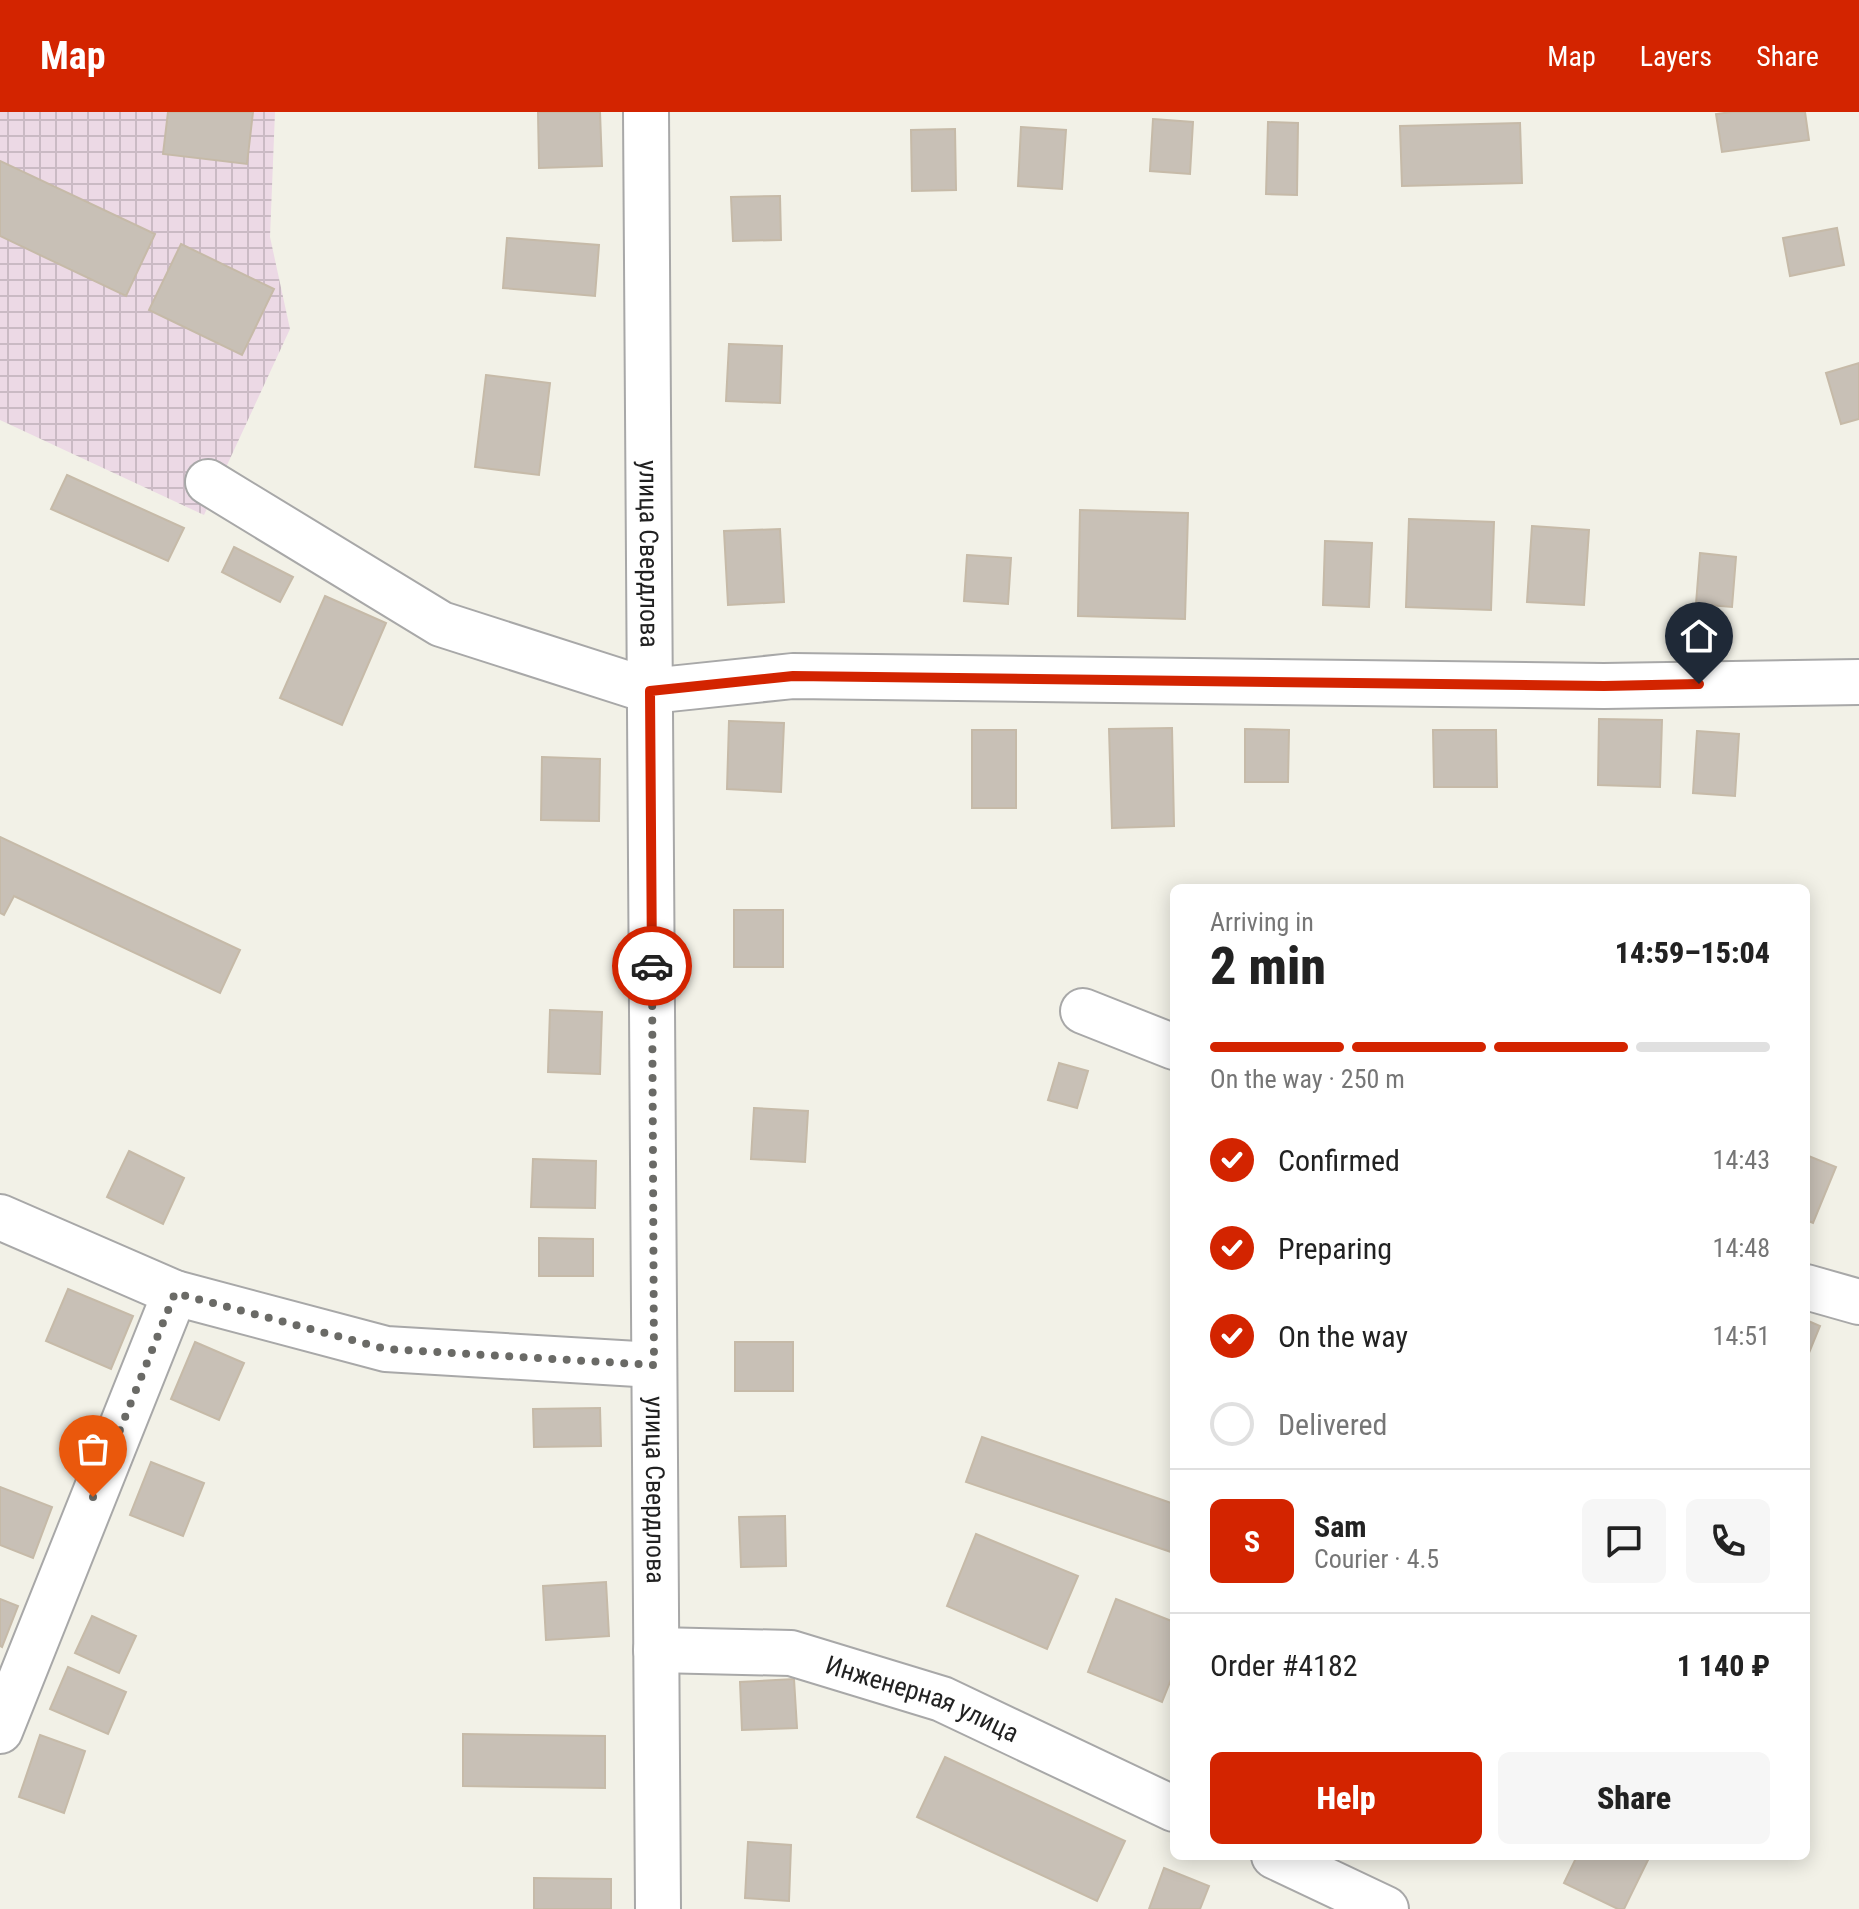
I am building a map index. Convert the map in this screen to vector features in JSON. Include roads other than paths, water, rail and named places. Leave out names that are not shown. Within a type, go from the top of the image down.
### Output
[{"type":"street","name":"улица Свердлова","points":[[646,112],[658,1909]]},
{"type":"street","points":[[208,482],[441,624],[650,691],[793,676],[1604,686],[1859,682]]},
{"type":"street","points":[[1083,1011],[1170,1045]]},
{"type":"street","points":[[0,1217],[175,1293],[386,1349],[654,1365]]},
{"type":"street","points":[[1810,1288],[1859,1302]]},
{"type":"street","points":[[0,1731],[175,1293]]},
{"type":"street","name":"Инженерная улица","points":[[656,1650],[791,1653],[942,1699],[1170,1807]]},
{"type":"street","points":[[1282,1860],[1386,1909]]}]
